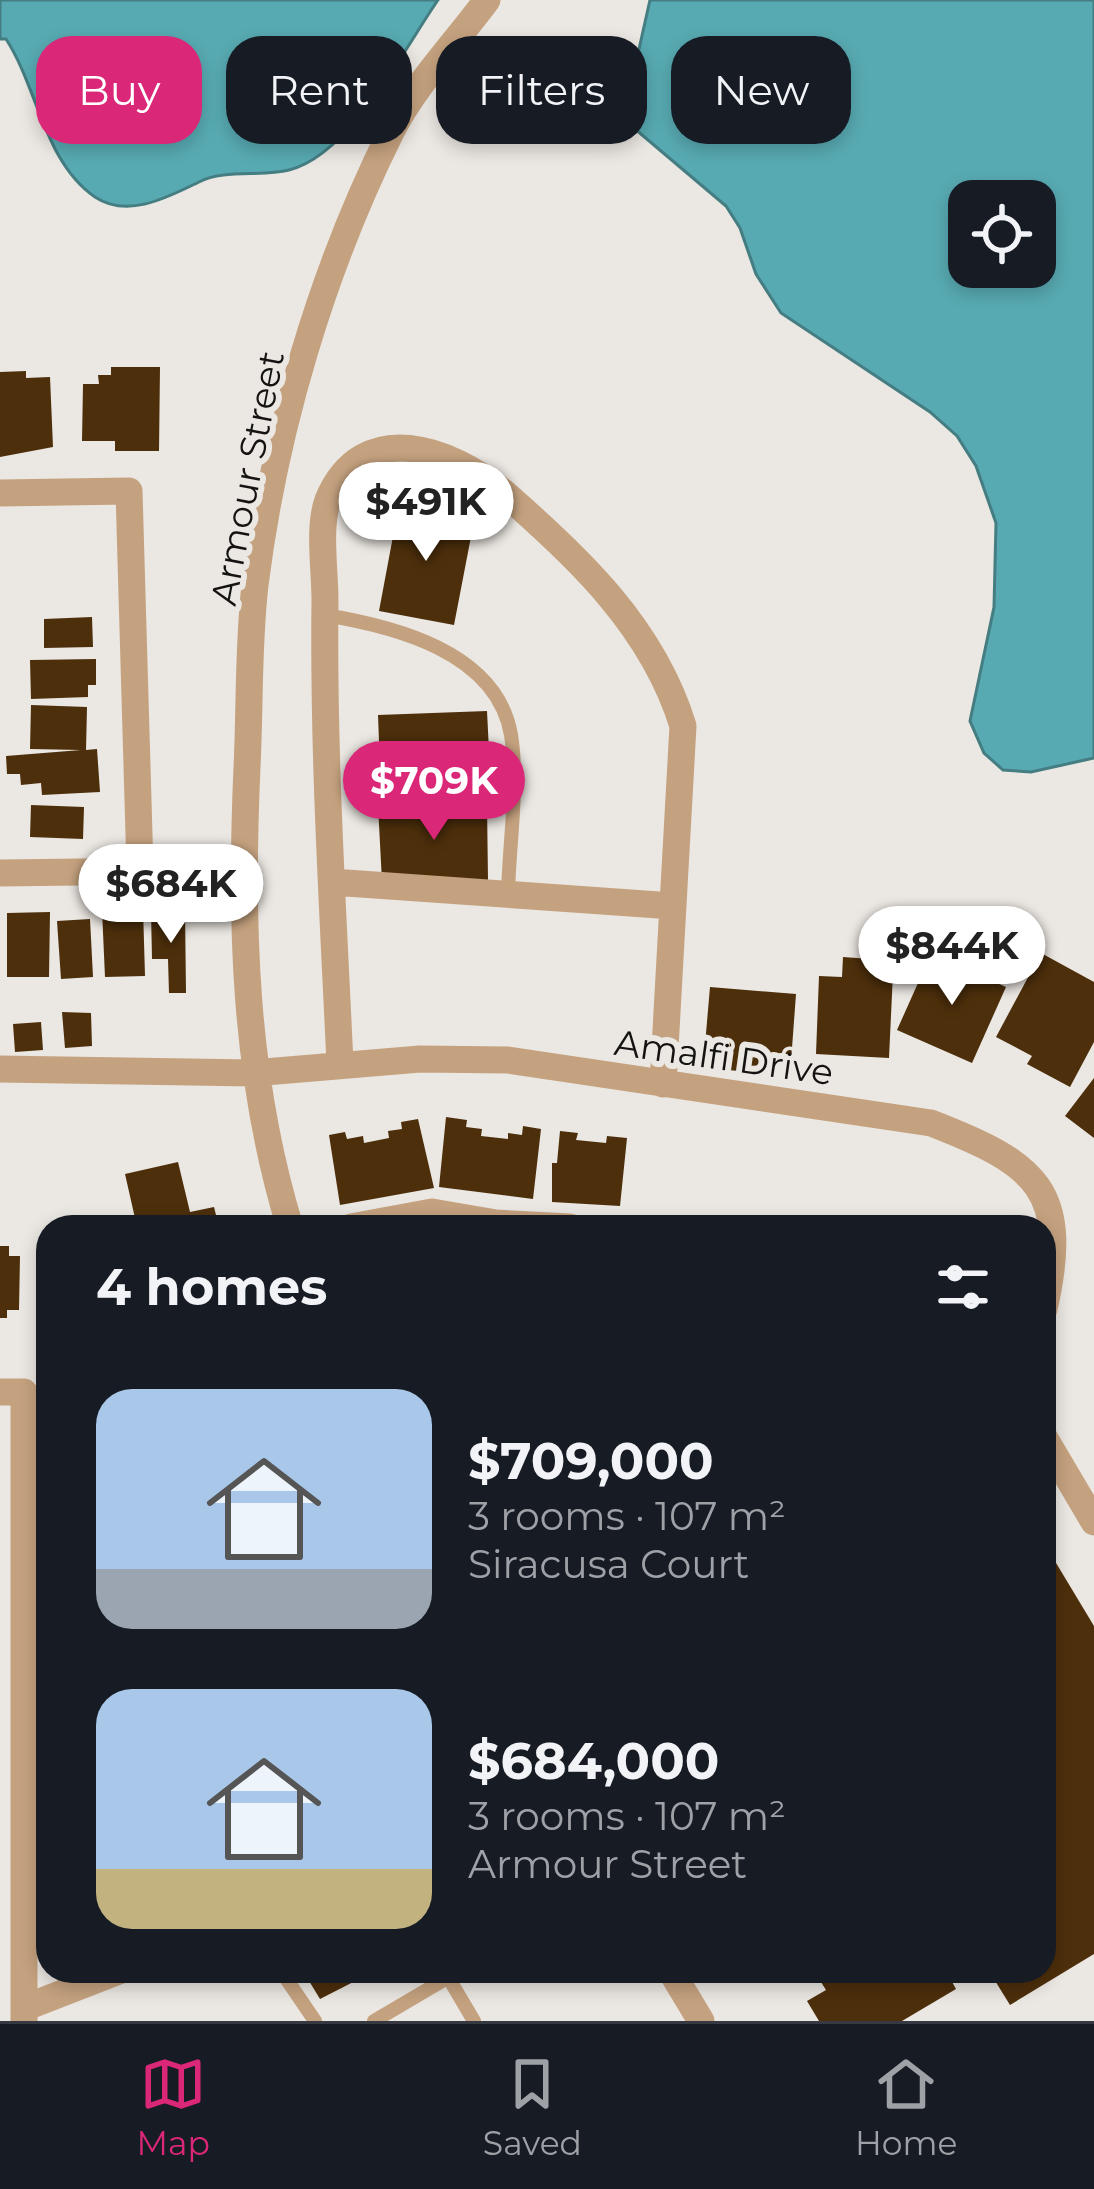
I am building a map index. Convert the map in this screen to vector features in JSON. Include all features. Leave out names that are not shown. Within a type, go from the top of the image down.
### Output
[{"type":"street","name":"Armour Street","points":[[287,1215],[254,1073],[242,870],[255,585],[293,400],[342,249],[393,128],[488,0]]},
{"type":"street","points":[[340,1064],[325,615],[326,503],[345,473],[368,456],[402,446],[441,452],[476,470],[630,617],[663,669],[683,726],[664,1084]]},
{"type":"street","points":[[0,493],[129,490],[140,869]]},
{"type":"street","points":[[0,873],[242,870]]},
{"type":"street","points":[[332,882],[673,906]]},
{"type":"street","name":"Amalfi Drive","points":[[0,1069],[254,1073],[340,1064],[508,1060],[931,1123],[995,1148],[1039,1184],[1050,1215]]},
{"type":"street","points":[[416,1215],[449,1215]]},
{"type":"street","points":[[12,1392],[12,1507],[36,1563]]},
{"type":"street","points":[[1056,1457],[1094,1522]]},
{"type":"street","points":[[36,1683],[24,2015],[93,1983]]},
{"type":"street","points":[[678,1983],[701,2021]]},
{"type":"lane","points":[[325,615],[383,625],[432,643],[489,692],[511,734],[508,894]]},
{"type":"lane","points":[[289,1983],[315,2021]]},
{"type":"lane","points":[[374,2021],[439,1983]]},
{"type":"lane","points":[[458,1983],[474,2021]]},
{"type":"water","points":[[0,0],[438,0],[412,40],[412,36],[226,36],[226,144],[333,144],[289,170],[209,178],[134,206],[95,197],[78,182],[53,144],[202,144],[202,36],[36,36],[36,106],[17,58],[6,39],[0,39]]},
{"type":"water","points":[[650,0],[1094,0],[1094,758],[1031,772],[1003,770],[984,753],[970,721],[994,607],[996,523],[976,466],[957,436],[930,412],[781,313],[756,274],[740,228],[726,206],[647,139],[647,36],[642,36]]},
{"type":"building","points":[[111,367],[160,367],[159,451],[115,451],[115,441],[82,441],[83,384],[99,384],[98,375],[111,375]]},
{"type":"building","points":[[26,371],[26,378],[50,377],[53,447],[0,457],[0,372]]},
{"type":"building","points":[[400,499],[474,521],[454,625],[379,611]]},
{"type":"building","points":[[92,617],[93,647],[44,648],[44,619]]},
{"type":"building","points":[[96,659],[96,685],[88,685],[88,697],[31,699],[30,660]]},
{"type":"building","points":[[31,705],[87,707],[86,750],[97,749],[100,792],[42,795],[41,783],[21,785],[20,774],[7,774],[6,756],[81,750],[30,749]]},
{"type":"building","points":[[487,711],[491,791],[381,794],[378,715]]},
{"type":"building","points":[[487,804],[488,881],[382,882],[378,805]]},
{"type":"building","points":[[31,805],[84,807],[83,839],[30,837]]},
{"type":"building","points":[[143,908],[145,976],[105,977],[102,910]]},
{"type":"building","points":[[151,911],[185,911],[186,993],[169,993],[168,959],[152,959]]},
{"type":"building","points":[[50,912],[49,977],[7,977],[7,913]]},
{"type":"building","points":[[90,919],[93,977],[61,979],[57,921]]},
{"type":"building","points":[[1041,953],[1094,982],[1094,1042],[1070,1087],[1027,1064],[1032,1056],[996,1037]]},
{"type":"building","points":[[931,954],[1006,987],[972,1063],[897,1030]]},
{"type":"building","points":[[843,957],[871,959],[871,973],[893,973],[889,1058],[816,1054],[819,976],[842,977]]},
{"type":"building","points":[[710,987],[796,994],[790,1075],[703,1068]]},
{"type":"building","points":[[62,1012],[91,1013],[92,1046],[65,1048]]},
{"type":"building","points":[[41,1022],[43,1050],[15,1052],[13,1024]]},
{"type":"building","points":[[1094,1078],[1094,1138],[1065,1116]]},
{"type":"building","points":[[446,1117],[467,1120],[466,1127],[482,1129],[481,1136],[508,1139],[508,1133],[522,1135],[523,1126],[541,1129],[533,1199],[439,1187]]},
{"type":"building","points":[[418,1119],[434,1188],[340,1205],[329,1135],[363,1136],[364,1143],[389,1138],[388,1131],[402,1129],[401,1122]]},
{"type":"building","points":[[560,1131],[578,1133],[576,1140],[606,1143],[607,1136],[627,1138],[620,1206],[552,1202],[552,1163],[557,1163]]},
{"type":"building","points":[[178,1162],[190,1212],[214,1207],[216,1215],[134,1215],[125,1174]]},
{"type":"building","points":[[0,1246],[9,1246],[9,1256],[20,1256],[19,1310],[7,1310],[7,1318],[0,1318]]},
{"type":"building","points":[[1056,1563],[1094,1626],[1094,1954],[1056,1977]]},
{"type":"building","points":[[310,1983],[351,1983],[320,1999]]},
{"type":"building","points":[[822,1983],[953,1983],[956,1989],[902,2021],[819,2021],[807,2001],[826,1990]]},
{"type":"building","points":[[996,1983],[1046,1983],[1010,2005]]}]
